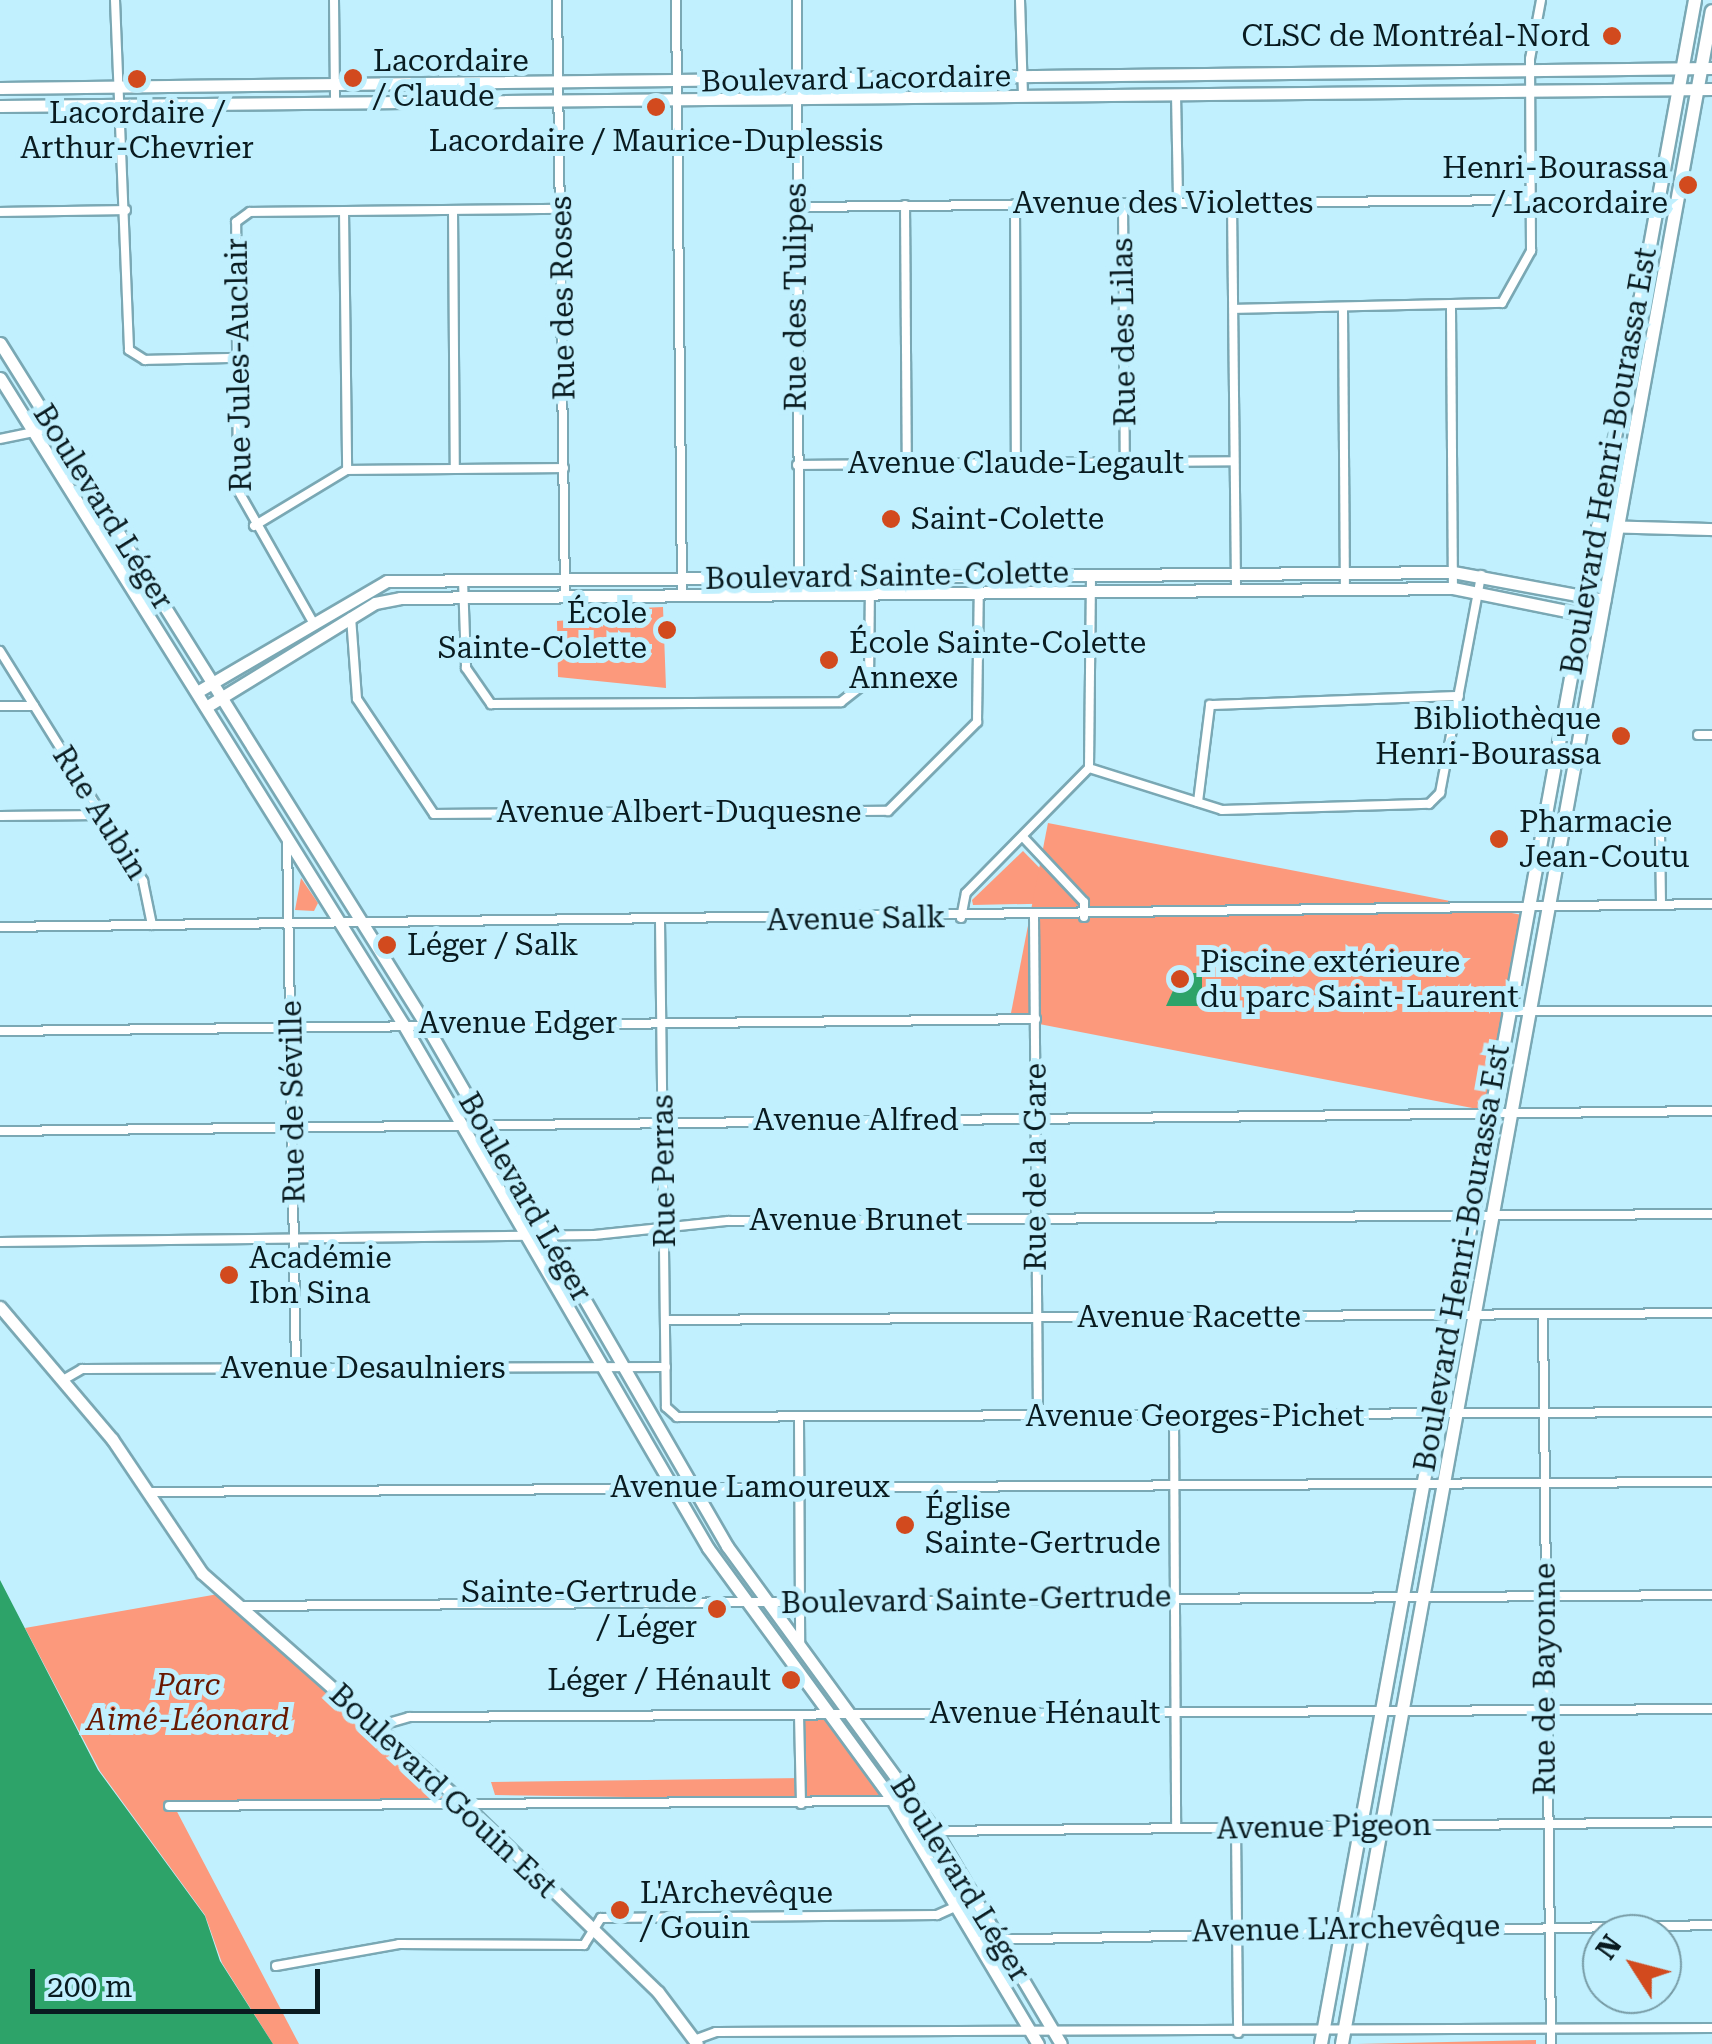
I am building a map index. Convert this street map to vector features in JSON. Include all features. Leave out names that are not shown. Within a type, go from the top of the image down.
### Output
[{"type":"main road","name":"Boulevard Henri-Bourassa Est","points":[[1322,2038],[1694,0]]},
{"type":"main road","name":"Boulevard Henri-Bourassa Est","points":[[1343,2038],[1697,88],[1706,68],[1712,12]]},
{"type":"main road","name":"Boulevard Lacordaire","points":[[0,88],[1530,74],[1706,68]]},
{"type":"main road","name":"Boulevard Lacordaire","points":[[0,106],[1712,89]]},
{"type":"main road","name":"Boulevard Léger","points":[[0,343],[426,1025],[763,1602],[936,1831],[1058,2038]]},
{"type":"main road","name":"Boulevard Léger","points":[[0,378],[404,1024],[672,1488],[744,1602],[894,1801],[980,1940],[1038,2044]]},
{"type":"main road","points":[[1596,526],[1712,529]]},
{"type":"main road","name":"Boulevard Sainte-Colette","points":[[198,692],[312,621],[387,582],[1454,572],[1604,600]]},
{"type":"main road","name":"Boulevard Sainte-Colette","points":[[206,706],[388,599],[1453,588],[1600,618]]},
{"type":"main road","name":"Boulevard Gouin Est","points":[[0,1307],[64,1380],[148,1492],[192,1562],[466,1806],[696,2042]]},
{"type":"street","points":[[116,0],[133,356],[236,358]]},
{"type":"street","points":[[334,0],[335,102]]},
{"type":"street","name":"Rue des Roses","points":[[557,0],[565,596]]},
{"type":"street","points":[[676,0],[682,595]]},
{"type":"street","name":"Rue des Tulipes","points":[[797,0],[794,98],[799,594]]},
{"type":"street","points":[[1020,0],[1023,95]]},
{"type":"street","points":[[1234,309],[1450,308],[1506,298],[1532,252],[1530,74],[1541,0]]},
{"type":"street","points":[[1176,94],[1178,202]]},
{"type":"street","name":"Avenue des Violettes","points":[[796,207],[1530,200]]},
{"type":"street","name":"Rue des Lilas","points":[[1122,203],[1125,461]]},
{"type":"street","points":[[1232,203],[1236,590]]},
{"type":"street","points":[[904,204],[907,463]]},
{"type":"street","points":[[1014,204],[1016,463]]},
{"type":"street","name":"Rue Jules-Auclair","points":[[321,636],[254,526],[238,490],[240,216],[562,209]]},
{"type":"street","points":[[0,212],[126,210]]},
{"type":"street","points":[[453,210],[456,468]]},
{"type":"street","points":[[344,211],[347,470]]},
{"type":"street","points":[[1450,308],[1453,588]]},
{"type":"street","points":[[1343,309],[1345,589]]},
{"type":"street","points":[[0,439],[36,438],[53,428]]},
{"type":"street","name":"Avenue Claude-Legault","points":[[797,465],[1234,461]]},
{"type":"street","points":[[254,526],[347,470],[564,468]]},
{"type":"street","points":[[961,918],[966,893],[1089,768],[1090,574]]},
{"type":"street","name":"Avenue Albert-Duquesne","points":[[344,603],[352,618],[357,699],[434,814],[888,811],[977,722],[979,575]]},
{"type":"street","points":[[1089,768],[1222,810],[1429,804],[1440,793],[1482,575]]},
{"type":"street","points":[[464,580],[466,668],[492,704],[841,702],[869,680],[870,576]]},
{"type":"street","name":"Rue Aubin","points":[[0,651],[144,880],[152,926]]},
{"type":"street","points":[[1198,802],[1210,705],[1459,696]]},
{"type":"street","points":[[0,706],[34,706]]},
{"type":"street","points":[[1698,735],[1712,735]]},
{"type":"street","points":[[0,816],[102,815]]},
{"type":"street","points":[[1660,832],[1661,905]]},
{"type":"street","name":"Rue de Séville","points":[[287,835],[296,1369]]},
{"type":"street","points":[[1023,837],[1084,902],[1084,916]]},
{"type":"street","name":"Avenue Salk","points":[[0,927],[961,918],[1712,904]]},
{"type":"street","name":"Rue de la Gare","points":[[1034,917],[1038,1418]]},
{"type":"street","name":"Rue Perras","points":[[660,920],[666,1407],[677,1418]]},
{"type":"street","points":[[1507,1011],[1712,1012]]},
{"type":"street","name":"Avenue Edger","points":[[0,1031],[1036,1018]]},
{"type":"street","name":"Avenue Alfred","points":[[0,1131],[1712,1111]]},
{"type":"street","name":"Avenue Brunet","points":[[0,1242],[547,1236],[665,1228],[1037,1218],[1712,1214]]},
{"type":"street","name":"Avenue Racette","points":[[666,1320],[1712,1313]]},
{"type":"street","name":"Rue de Bayonne","points":[[1543,1315],[1551,2044]]},
{"type":"street","name":"Avenue Desaulniers","points":[[64,1380],[82,1369],[666,1367]]},
{"type":"street","name":"Avenue Georges-Pichet","points":[[677,1418],[1712,1412]]},
{"type":"street","points":[[1174,1416],[1176,1828]]},
{"type":"street","points":[[799,1420],[800,1650]]},
{"type":"street","name":"Avenue Lamoureux","points":[[148,1492],[1712,1482]]},
{"type":"street","name":"Boulevard Sainte-Gertrude","points":[[240,1606],[1712,1596]]},
{"type":"street","name":"Avenue Hénault","points":[[378,1726],[410,1717],[1712,1708]]},
{"type":"street","points":[[799,1715],[801,1804]]},
{"type":"street","points":[[169,1806],[894,1801]]},
{"type":"street","name":"Avenue Pigeon","points":[[936,1831],[1712,1822]]},
{"type":"street","points":[[1236,1828],[1238,2033]]},
{"type":"street","points":[[276,1966],[400,1944],[584,1945],[600,1918],[938,1915],[975,1898]]},
{"type":"street","name":"Avenue L'Archevêque","points":[[980,1940],[998,1934],[1712,1925]]},
{"type":"street","points":[[696,2042],[716,2032],[1031,2031],[1058,2038],[1238,2033],[1343,2038],[1712,2028]]},
{"type":"green space","points":[[663,607],[666,688],[558,677],[557,621],[570,620],[569,611]]},
{"type":"green space","points":[[1048,823],[1527,916],[1489,1111],[1010,1018]]},
{"type":"green space","points":[[1023,851],[1074,903],[973,905],[972,900]]},
{"type":"green space","points":[[301,878],[318,903],[314,911],[295,910]]},
{"type":"green space","name":"Parc Aimé-Léonard","points":[[224,1593],[468,1803],[173,1804],[299,2044],[273,2044],[222,1963],[205,1915],[100,1771],[25,1628]]},
{"type":"green space","points":[[799,1715],[828,1715],[893,1801],[495,1795],[491,1782],[805,1778]]},
{"type":"green space","points":[[1536,2040],[1536,2044],[1357,2044]]},
{"type":"shaded area","points":[[1181,973],[1202,973],[1202,1006],[1166,1006]]},
{"type":"shaded area","points":[[0,1580],[98,1770],[205,1916],[220,1961],[273,2044],[0,2044]]},
{"type":"place","name":"CLSC de Montréal-Nord","points":[[1612,36]]},
{"type":"place","name":"Lacordaire / Claude","points":[[353,78]]},
{"type":"place","name":"Lacordaire / Arthur-Chevrier","points":[[137,79]]},
{"type":"place","name":"Lacordaire / Maurice-Duplessis","points":[[656,107]]},
{"type":"place","name":"Henri-Bourassa / Lacordaire","points":[[1688,185]]},
{"type":"place","name":"Saint-Colette","points":[[891,519]]},
{"type":"place","name":"École Sainte-Colette","points":[[667,630]]},
{"type":"place","name":"École Sainte-Colette Annexe","points":[[829,660]]},
{"type":"place","name":"Bibliothèque Henri-Bourassa","points":[[1621,736]]},
{"type":"place","name":"Pharmacie Jean-Coutu","points":[[1499,839]]},
{"type":"place","name":"Léger / Salk","points":[[387,945]]},
{"type":"place","name":"Piscine extérieure du parc Saint-Laurent","points":[[1180,979]]},
{"type":"place","name":"Académie Ibn Sina","points":[[229,1275]]},
{"type":"place","name":"Église Sainte-Gertrude","points":[[905,1525]]},
{"type":"place","name":"Sainte-Gertrude / Léger","points":[[717,1609]]},
{"type":"place","name":"Léger / Hénault","points":[[791,1680]]},
{"type":"place","name":"L'Archevêque / Gouin","points":[[620,1910]]}]
